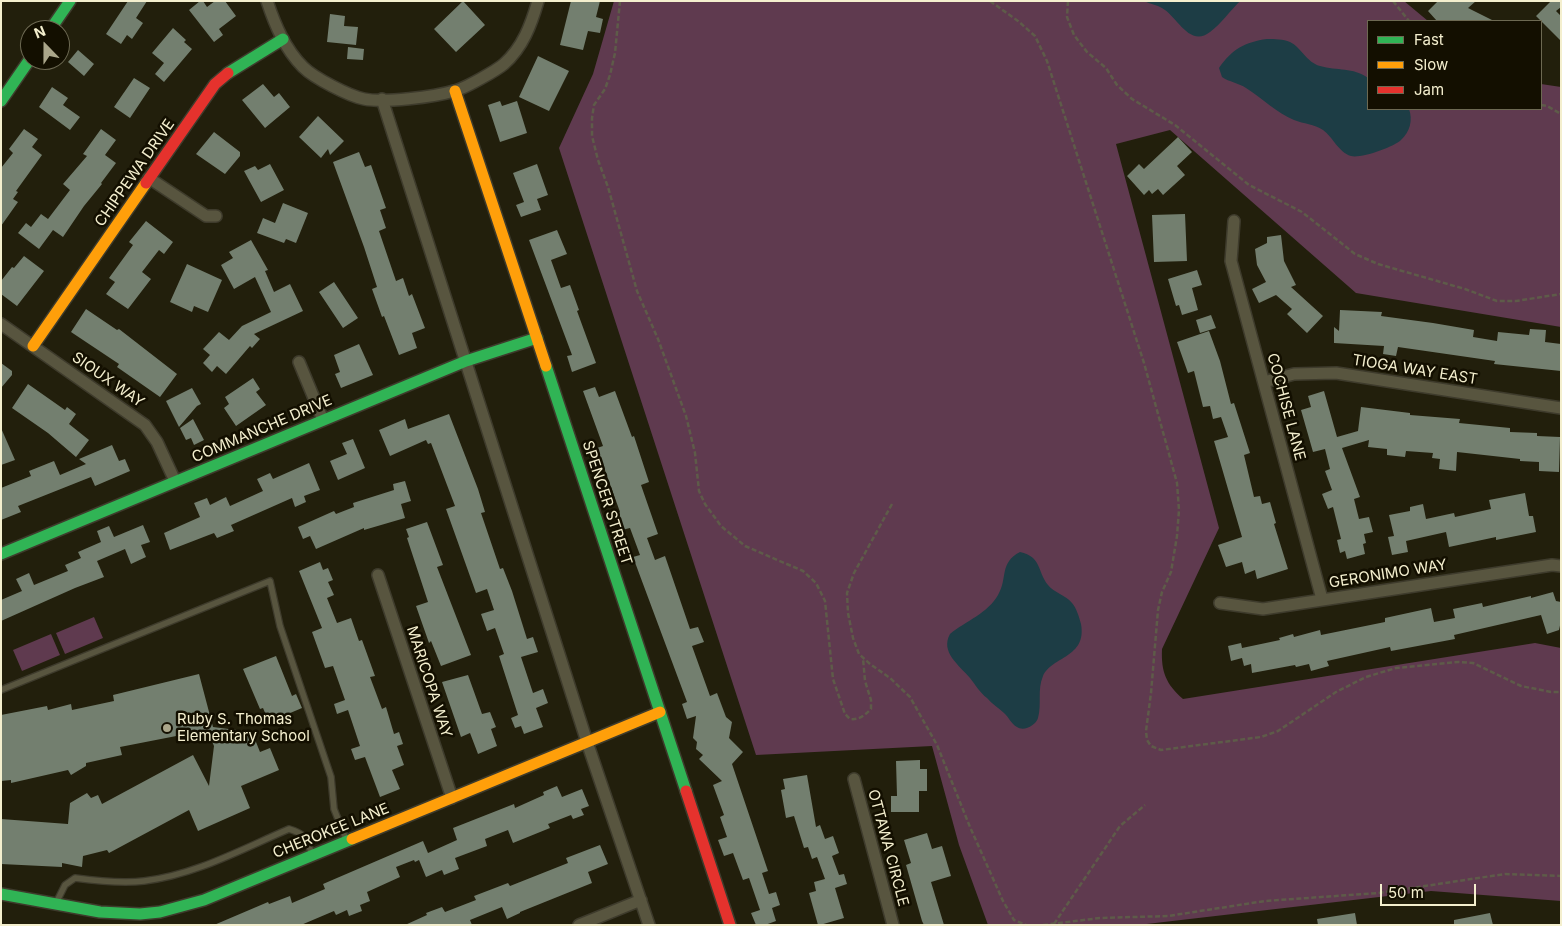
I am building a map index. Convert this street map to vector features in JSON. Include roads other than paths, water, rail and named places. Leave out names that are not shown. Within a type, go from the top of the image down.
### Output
[{"type":"street","points":[[57,20],[70,1]]},
{"type":"street","points":[[267,1],[275,26],[283,39],[303,67],[322,81],[364,99],[402,100],[456,91],[503,65],[516,52],[530,28],[538,1]]},
{"type":"street","name":"CHIPPEWA DRIVE","points":[[33,346],[215,84],[235,68],[283,39]]},
{"type":"street","points":[[1,101],[22,70]]},
{"type":"street","name":"SPENCER STREET","points":[[456,91],[730,925]]},
{"type":"street","points":[[382,99],[587,742],[649,925]]},
{"type":"street","points":[[149,178],[206,216],[216,216]]},
{"type":"street","name":"COCHISE LANE","points":[[1234,221],[1231,261],[1322,599]]},
{"type":"street","name":"SIOUX WAY","points":[[1,324],[145,425],[158,442],[175,481]]},
{"type":"street","name":"COMMANCHE DRIVE","points":[[1,554],[466,361],[537,338]]},
{"type":"street","points":[[299,362],[323,420]]},
{"type":"street","name":"TIOGA WAY EAST","points":[[1264,382],[1294,374],[1336,373],[1561,408]]},
{"type":"street","name":"GERONIMO WAY","points":[[1220,603],[1263,609],[1552,565],[1561,566]]},
{"type":"street","name":"MARICOPA WAY","points":[[378,575],[452,798]]},
{"type":"street","name":"CHEROKEE LANE","points":[[1,894],[101,914],[132,915],[162,912],[204,900],[660,712]]},
{"type":"street","name":"OTTAWA CIRCLE","points":[[854,779],[893,925]]},
{"type":"street","points":[[579,925],[641,900]]},
{"type":"lane","points":[[1,690],[270,581],[280,626],[331,777],[334,809],[347,840]]},
{"type":"lane","points":[[56,904],[65,885],[75,878],[100,881],[143,881],[184,873],[289,829],[300,832],[306,838],[312,854]]},
{"type":"water","points":[[1144,1],[1240,1],[1210,32],[1203,36],[1196,36],[1184,29],[1168,12]]},
{"type":"water","points":[[1267,39],[1290,42],[1315,64],[1326,68],[1357,72],[1367,78],[1367,110],[1409,110],[1411,122],[1409,130],[1401,140],[1384,149],[1362,156],[1346,154],[1323,130],[1288,117],[1243,86],[1222,77],[1219,68],[1229,56],[1234,51],[1252,42]]},
{"type":"water","points":[[1020,552],[1032,557],[1048,585],[1074,605],[1081,624],[1079,644],[1068,655],[1047,669],[1043,676],[1040,686],[1040,708],[1037,721],[1023,729],[1015,726],[1006,715],[982,694],[952,658],[947,647],[950,634],[983,612],[994,601],[1001,589],[1006,566],[1013,556]]},
{"type":"place","name":"Ruby S. Thomas Elementary School","points":[[167,728]]}]
